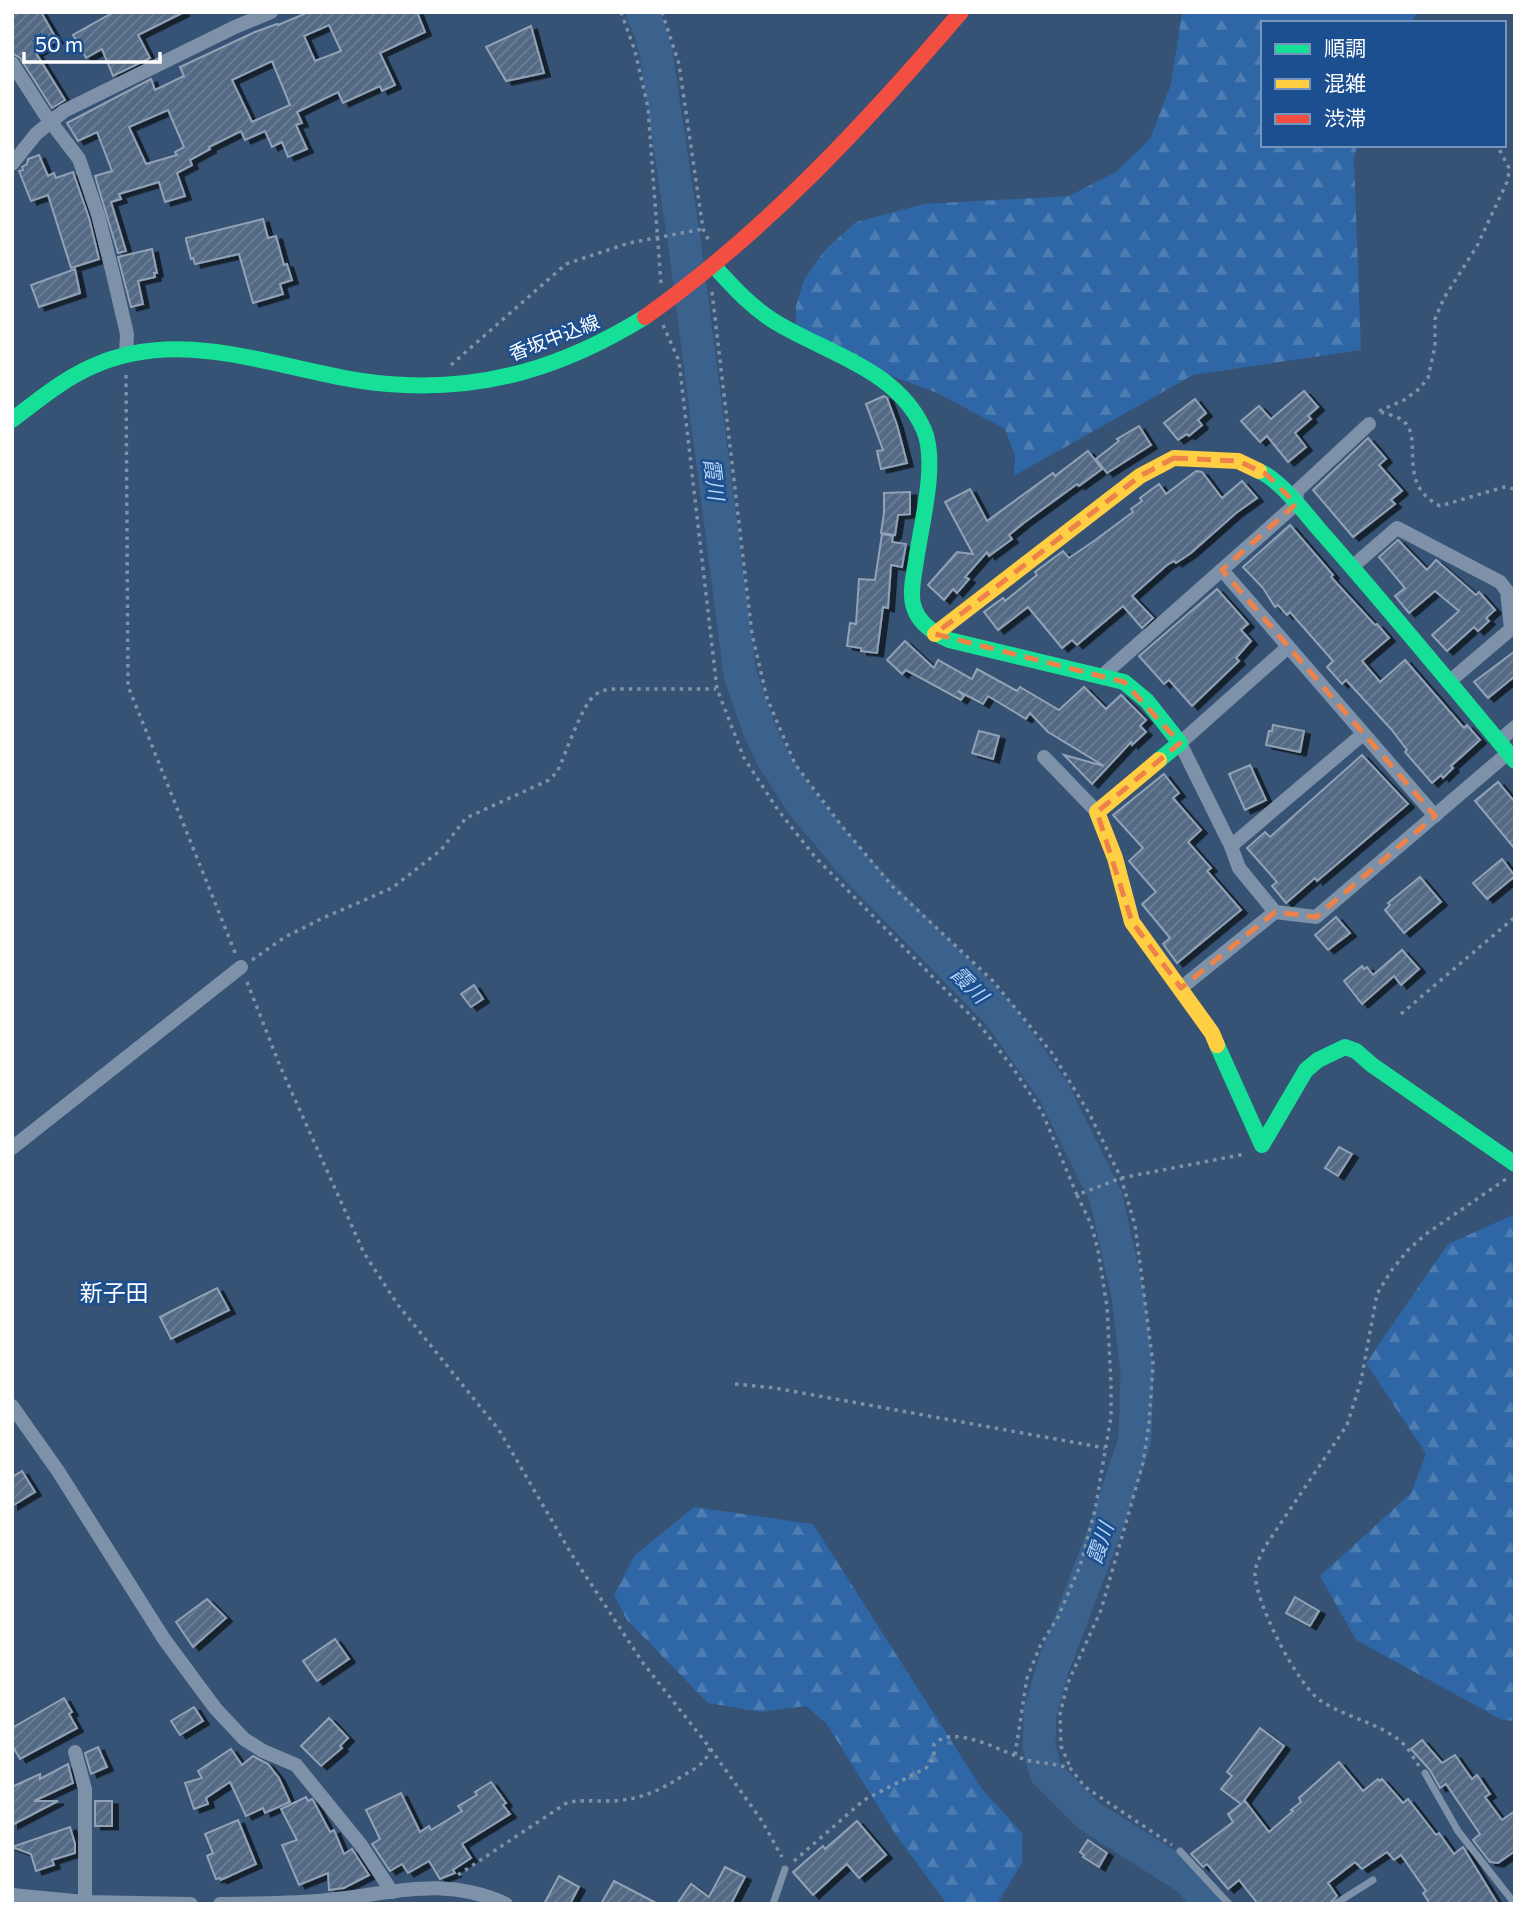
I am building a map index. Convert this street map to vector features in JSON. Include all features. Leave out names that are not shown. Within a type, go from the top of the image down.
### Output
[{"type":"street","points":[[12,164],[30,140],[64,111],[271,12]]},
{"type":"street","name":"香坂中込線","points":[[12,421],[43,397],[105,361],[177,347],[223,351],[367,382],[436,384],[472,383],[509,377],[555,363],[609,340],[664,305],[712,267],[820,168],[911,71],[961,12]]},
{"type":"street","points":[[12,63],[79,159],[98,215],[127,334],[126,355]]},
{"type":"street","points":[[712,267],[743,300],[761,313],[843,355],[888,382],[904,397],[924,428],[930,444],[931,463],[913,579],[913,604],[923,624],[935,634],[949,640],[1124,682],[1147,701],[1180,743],[1231,845],[1239,868],[1275,912],[1316,917],[1507,752],[1515,727]]},
{"type":"street","points":[[1102,676],[1296,503],[1297,491],[1369,424]]},
{"type":"street","points":[[935,634],[1140,476],[1174,458],[1238,461],[1266,474],[1296,503],[1450,681],[1507,752]]},
{"type":"street","points":[[1352,567],[1397,528],[1500,582],[1507,591],[1511,629],[1450,681]]},
{"type":"street","points":[[1222,570],[1435,816]]},
{"type":"street","points":[[1097,812],[1289,647]]},
{"type":"street","points":[[1231,845],[1363,734]]},
{"type":"street","points":[[1044,757],[1097,812],[1115,858],[1132,922],[1212,1033],[1262,1144],[1271,1135],[1303,1074],[1315,1062],[1345,1047],[1356,1051],[1371,1065],[1515,1164]]},
{"type":"street","points":[[1181,988],[1275,912]]},
{"type":"street","points":[[12,1148],[241,967]]},
{"type":"street","points":[[12,1406],[65,1481],[164,1639],[215,1708],[244,1739],[263,1751],[296,1765],[361,1844],[392,1892]]},
{"type":"street","points":[[75,1752],[85,1789],[85,1902]]},
{"type":"street","points":[[220,1904],[324,1902],[436,1886],[482,1895],[506,1904]]},
{"type":"street","points":[[12,1895],[85,1902],[191,1904]]},
{"type":"lane","points":[[1425,1773],[1458,1831],[1515,1904]]},
{"type":"lane","points":[[1180,1851],[1229,1904]]},
{"type":"lane","points":[[773,1904],[785,1870]]},
{"type":"lane","points":[[1335,1904],[1373,1880]]},
{"type":"path","points":[[621,12],[635,51],[648,108],[661,288],[679,361],[718,689],[744,758],[778,810],[815,857],[979,1024],[1013,1068],[1042,1112],[1091,1224],[1098,1251],[1107,1307],[1111,1417],[1095,1510],[1080,1566],[1027,1678],[1015,1755]]},
{"type":"path","points":[[662,12],[679,64],[703,229],[709,242],[752,635],[767,698],[795,764],[841,825],[893,887],[993,981],[1052,1053],[1089,1113],[1121,1178],[1137,1238],[1153,1364],[1149,1424],[1143,1463],[1101,1610],[1067,1685],[1060,1714],[1061,1746],[1071,1769],[1085,1787],[1180,1851]]},
{"type":"path","points":[[1369,424],[1379,411],[1404,400],[1428,378],[1436,346],[1434,319],[1477,246],[1508,180],[1509,169],[1498,147]]},
{"type":"path","points":[[436,384],[447,369],[566,264],[617,246],[703,229]]},
{"type":"path","points":[[126,355],[128,686],[280,1066],[364,1253],[398,1305],[499,1430],[572,1555],[636,1652],[762,1821],[777,1846],[785,1870],[864,1800],[926,1768],[933,1758],[934,1744],[947,1735],[961,1737],[1027,1760],[1071,1769]]},
{"type":"path","points":[[1379,411],[1401,419],[1408,426],[1414,479],[1427,500],[1440,506],[1504,486],[1515,489]]},
{"type":"path","points":[[241,967],[285,937],[393,888],[440,850],[466,818],[549,780],[557,772],[586,705],[595,694],[617,689],[718,689]]},
{"type":"path","points":[[1401,1014],[1515,917]]},
{"type":"path","points":[[1077,1195],[1121,1178],[1249,1153],[1262,1144]]},
{"type":"path","points":[[1425,1773],[1400,1741],[1322,1702],[1307,1689],[1294,1672],[1266,1612],[1256,1586],[1255,1570],[1264,1548],[1347,1425],[1361,1381],[1377,1294],[1391,1271],[1426,1234],[1515,1173]]},
{"type":"path","points":[[735,1384],[775,1388],[1105,1448]]},
{"type":"path","points":[[449,1888],[454,1878],[568,1802],[611,1801],[647,1796],[665,1788],[702,1764],[708,1758],[710,1748]]},
{"type":"highlighted area","points":[[1174,458],[1238,461],[1266,474],[1296,504],[1222,570],[1435,816],[1316,917],[1275,912],[1181,988],[1132,922],[1097,812],[1180,743],[1124,682],[935,634],[1140,476]]},
{"type":"green space","points":[[1182,12],[1419,12],[1411,21],[1261,21],[1261,147],[1357,147],[1354,160],[1361,350],[1193,375],[1014,476],[1015,456],[1005,429],[937,393],[832,354],[796,329],[796,306],[804,280],[824,251],[856,222],[924,204],[1069,196],[1116,172],[1150,139],[1171,84]]},
{"type":"green space","points":[[1515,1214],[1515,1721],[1502,1720],[1356,1640],[1320,1576],[1411,1493],[1426,1454],[1366,1363],[1448,1244]]},
{"type":"green space","points":[[694,1507],[813,1524],[982,1789],[1022,1833],[1022,1863],[997,1904],[947,1904],[896,1835],[826,1723],[806,1706],[761,1712],[708,1703],[627,1620],[614,1595],[634,1556]]},
{"type":"building","points":[[12,12],[41,12],[57,40],[36,53],[65,100],[52,108],[20,58],[12,53]]},
{"type":"building","points":[[114,12],[184,12],[138,35],[150,58],[113,76],[102,49],[86,58],[73,35]]},
{"type":"building","points":[[309,12],[417,12],[425,32],[380,53],[395,85],[382,91],[380,86],[343,103],[338,92],[297,112],[302,123],[296,125],[307,149],[288,157],[282,142],[272,147],[265,131],[245,140],[241,131],[209,147],[210,149],[190,160],[192,165],[177,173],[185,196],[165,202],[159,182],[119,194],[121,199],[111,202],[126,251],[118,253],[95,176],[112,171],[97,132],[78,141],[67,123],[151,79],[155,90],[184,76],[180,67],[255,32]],"holes":[[[329,25],[341,51],[315,61],[304,36]],[[272,61],[290,105],[252,122],[232,80]],[[168,110],[184,147],[175,152],[177,155],[146,164],[129,127]]]},
{"type":"building","points":[[531,26],[544,73],[506,81],[486,47]]},
{"type":"building","points":[[39,155],[48,176],[54,173],[56,178],[73,172],[89,218],[99,259],[71,268],[48,195],[31,201],[19,171],[23,170],[22,167],[27,164],[28,159]]},
{"type":"building","points":[[263,219],[268,238],[276,236],[284,265],[287,264],[292,280],[280,284],[283,294],[253,303],[239,254],[195,264],[193,258],[191,259],[186,238]]},
{"type":"building","points":[[152,249],[157,273],[154,273],[155,277],[138,281],[143,304],[131,307],[118,257]]},
{"type":"building","points":[[75,269],[80,293],[39,307],[31,285]]},
{"type":"building","points":[[1304,391],[1318,407],[1308,416],[1311,419],[1295,433],[1306,447],[1288,462],[1267,436],[1260,442],[1241,421],[1259,406],[1271,419]]},
{"type":"building","points":[[884,396],[897,425],[907,463],[881,469],[877,451],[883,450],[866,404]]},
{"type":"building","points":[[1195,399],[1206,413],[1198,420],[1202,425],[1189,436],[1187,434],[1178,440],[1164,423]]},
{"type":"building","points":[[1139,426],[1151,445],[1107,473],[1096,459],[1119,441],[1117,439]]},
{"type":"building","points":[[1368,438],[1386,459],[1379,465],[1402,491],[1391,500],[1395,504],[1353,537],[1313,490]]},
{"type":"building","points":[[1088,451],[1102,469],[1025,522],[1009,535],[1012,539],[989,556],[987,552],[965,577],[969,579],[957,593],[953,589],[944,600],[928,585],[957,552],[973,554],[945,502],[970,489],[987,521]]},
{"type":"building","points":[[1196,471],[1202,472],[1222,498],[1242,481],[1257,498],[1191,553],[1176,563],[1174,561],[1167,565],[1132,596],[1153,618],[1142,628],[1123,606],[1077,645],[1072,640],[1062,648],[1028,607],[998,630],[984,612],[1003,598],[1005,601],[1037,575],[1035,572],[1063,551],[1069,558],[1094,541],[1133,512],[1131,509],[1142,501],[1140,498],[1159,484],[1166,494]]},
{"type":"building","points":[[910,492],[910,514],[898,515],[895,535],[881,533],[884,493]]},
{"type":"building","points":[[1290,525],[1333,575],[1331,577],[1389,638],[1362,661],[1380,682],[1405,660],[1464,728],[1467,725],[1480,740],[1451,766],[1453,768],[1443,778],[1441,775],[1432,783],[1405,752],[1407,750],[1391,729],[1346,680],[1342,684],[1327,667],[1333,661],[1290,612],[1287,615],[1278,605],[1275,607],[1263,588],[1243,567]]},
{"type":"building","points":[[882,534],[893,536],[892,542],[906,544],[902,567],[891,565],[888,608],[883,607],[877,653],[847,646],[850,623],[856,624],[859,579],[875,580]]},
{"type":"building","points":[[1398,540],[1427,570],[1436,560],[1476,595],[1479,592],[1495,610],[1486,618],[1489,621],[1478,631],[1474,627],[1447,651],[1432,635],[1459,611],[1435,591],[1409,613],[1395,596],[1405,588],[1379,557]]},
{"type":"building","points":[[1217,589],[1248,624],[1241,630],[1251,641],[1236,658],[1239,661],[1192,706],[1169,680],[1164,684],[1139,656]]},
{"type":"building","points":[[905,641],[934,668],[938,660],[972,679],[977,669],[1017,691],[1020,687],[1059,710],[1084,687],[1106,709],[1121,695],[1146,720],[1140,726],[1146,732],[1132,745],[1131,742],[1092,784],[1064,755],[1104,766],[1048,732],[1030,713],[1026,719],[988,696],[983,704],[958,691],[964,696],[961,700],[906,670],[902,674],[887,660]]},
{"type":"building","points":[[1515,651],[1515,676],[1488,698],[1474,682]]},
{"type":"building","points":[[1273,725],[1304,731],[1300,752],[1266,745]]},
{"type":"building","points":[[979,731],[999,736],[993,759],[972,753]]},
{"type":"building","points":[[1362,755],[1408,804],[1317,881],[1315,878],[1286,903],[1272,886],[1277,882],[1247,848],[1265,832],[1270,837]]},
{"type":"building","points":[[1250,765],[1266,800],[1245,810],[1229,774]]},
{"type":"building","points":[[1164,774],[1179,793],[1173,798],[1201,830],[1188,842],[1211,868],[1207,871],[1241,910],[1177,963],[1163,944],[1170,938],[1142,904],[1156,892],[1129,861],[1143,848],[1113,815]]},
{"type":"building","points":[[1498,782],[1515,802],[1515,849],[1475,801]]},
{"type":"building","points":[[1502,859],[1515,876],[1487,899],[1473,883]]},
{"type":"building","points":[[1420,877],[1441,902],[1404,933],[1385,910],[1390,905],[1388,903]]},
{"type":"building","points":[[1336,917],[1350,933],[1328,950],[1315,935]]},
{"type":"building","points":[[1402,950],[1419,969],[1401,985],[1394,976],[1362,1004],[1344,981],[1362,966],[1364,969],[1367,967],[1373,975]]},
{"type":"building","points":[[474,985],[483,999],[471,1007],[461,994]]},
{"type":"building","points":[[1339,1147],[1352,1154],[1338,1176],[1325,1168]]},
{"type":"building","points":[[217,1288],[229,1310],[171,1339],[160,1317]]},
{"type":"building","points":[[22,1471],[35,1492],[12,1506],[12,1477]]},
{"type":"building","points":[[1295,1597],[1319,1611],[1310,1626],[1286,1613]]},
{"type":"building","points":[[207,1599],[226,1618],[193,1647],[176,1622]]},
{"type":"building","points":[[335,1639],[349,1659],[317,1681],[303,1661]]},
{"type":"building","points":[[64,1698],[77,1728],[20,1759],[12,1745],[12,1728]]},
{"type":"building","points":[[194,1707],[203,1721],[180,1735],[171,1721]]},
{"type":"building","points":[[329,1718],[348,1738],[340,1746],[342,1748],[321,1766],[301,1746]]},
{"type":"building","points":[[1260,1728],[1284,1746],[1243,1802],[1245,1801],[1269,1832],[1301,1802],[1299,1798],[1339,1762],[1363,1791],[1378,1779],[1382,1779],[1403,1803],[1408,1799],[1454,1854],[1463,1847],[1498,1904],[1430,1904],[1423,1893],[1426,1891],[1401,1855],[1394,1860],[1387,1852],[1362,1869],[1355,1862],[1328,1883],[1337,1896],[1329,1904],[1258,1904],[1239,1880],[1228,1889],[1207,1864],[1203,1867],[1191,1854],[1233,1822],[1228,1814],[1241,1804],[1221,1789],[1232,1776],[1227,1772]]},
{"type":"building","points":[[1422,1740],[1442,1763],[1455,1755],[1472,1779],[1477,1775],[1490,1794],[1485,1797],[1502,1820],[1515,1811],[1515,1851],[1498,1863],[1490,1862],[1473,1840],[1480,1834],[1446,1784],[1440,1788],[1430,1770],[1411,1749]]},
{"type":"building","points":[[98,1747],[107,1767],[91,1774],[85,1753]]},
{"type":"building","points":[[231,1749],[242,1765],[253,1756],[268,1764],[279,1778],[290,1802],[265,1813],[263,1808],[246,1816],[230,1782],[206,1798],[208,1804],[194,1809],[185,1783],[202,1778],[198,1771]]},
{"type":"building","points":[[68,1764],[73,1783],[34,1801],[58,1801],[12,1825],[12,1787],[40,1774],[40,1779]]},
{"type":"building","points":[[491,1782],[506,1803],[503,1805],[510,1814],[462,1844],[471,1858],[453,1870],[455,1873],[440,1879],[429,1861],[408,1873],[402,1864],[390,1871],[372,1844],[380,1839],[366,1810],[401,1793],[420,1832],[429,1826],[431,1830],[462,1811],[458,1806],[477,1795],[475,1792]]},
{"type":"building","points":[[306,1797],[308,1801],[312,1799],[330,1832],[334,1830],[344,1854],[352,1849],[369,1875],[344,1888],[329,1890],[328,1873],[299,1885],[282,1845],[297,1840],[281,1809]]},
{"type":"building","points":[[95,1801],[112,1801],[112,1826],[95,1826]]},
{"type":"building","points":[[238,1820],[256,1864],[221,1880],[216,1879],[207,1856],[213,1853],[205,1834]]},
{"type":"building","points":[[857,1821],[886,1855],[859,1878],[847,1864],[813,1895],[793,1872]]},
{"type":"building","points":[[70,1827],[75,1853],[52,1860],[54,1865],[36,1871],[31,1854],[12,1847]]},
{"type":"building","points":[[1088,1840],[1107,1853],[1099,1867],[1080,1852]]},
{"type":"building","points":[[725,1867],[745,1877],[731,1904],[677,1904],[691,1884],[709,1897]]},
{"type":"building","points":[[559,1876],[579,1887],[570,1904],[544,1904]]},
{"type":"building","points":[[614,1881],[658,1904],[601,1904]]},
{"type":"waterway","name":"霞川","points":[[642,12],[656,53],[685,247],[740,674],[758,727],[772,757],[803,805],[854,866],[1000,1015],[1054,1092],[1106,1197],[1128,1296],[1137,1372],[1135,1440],[1106,1527],[1052,1670],[1040,1713],[1039,1747],[1046,1773],[1088,1815],[1190,1880],[1209,1904]]},
{"type":"traffic: fast","points":[[714,266],[759,311],[880,378],[912,409],[924,430],[929,459],[927,494],[912,588],[913,604],[922,621],[949,640],[1124,682],[1147,701],[1180,743],[1159,760]]},
{"type":"traffic: fast","points":[[12,420],[70,378],[91,367],[128,354],[202,350],[388,384],[457,384],[490,380],[553,362],[615,335],[645,317]]},
{"type":"traffic: fast","points":[[1259,471],[1294,500],[1515,761]]},
{"type":"traffic: fast","points":[[1217,1045],[1262,1145],[1306,1070],[1318,1060],[1345,1047],[1356,1051],[1372,1065],[1515,1164]]},
{"type":"traffic: slow","points":[[935,634],[1140,476],[1174,458],[1238,461],[1259,471]]},
{"type":"traffic: slow","points":[[1159,760],[1097,812],[1115,858],[1132,922],[1212,1033],[1217,1045]]},
{"type":"traffic: jam","points":[[645,317],[732,249],[773,212],[851,135],[961,12]]},
{"type":"district","name":"新子田","points":[[114,1292]]}]
